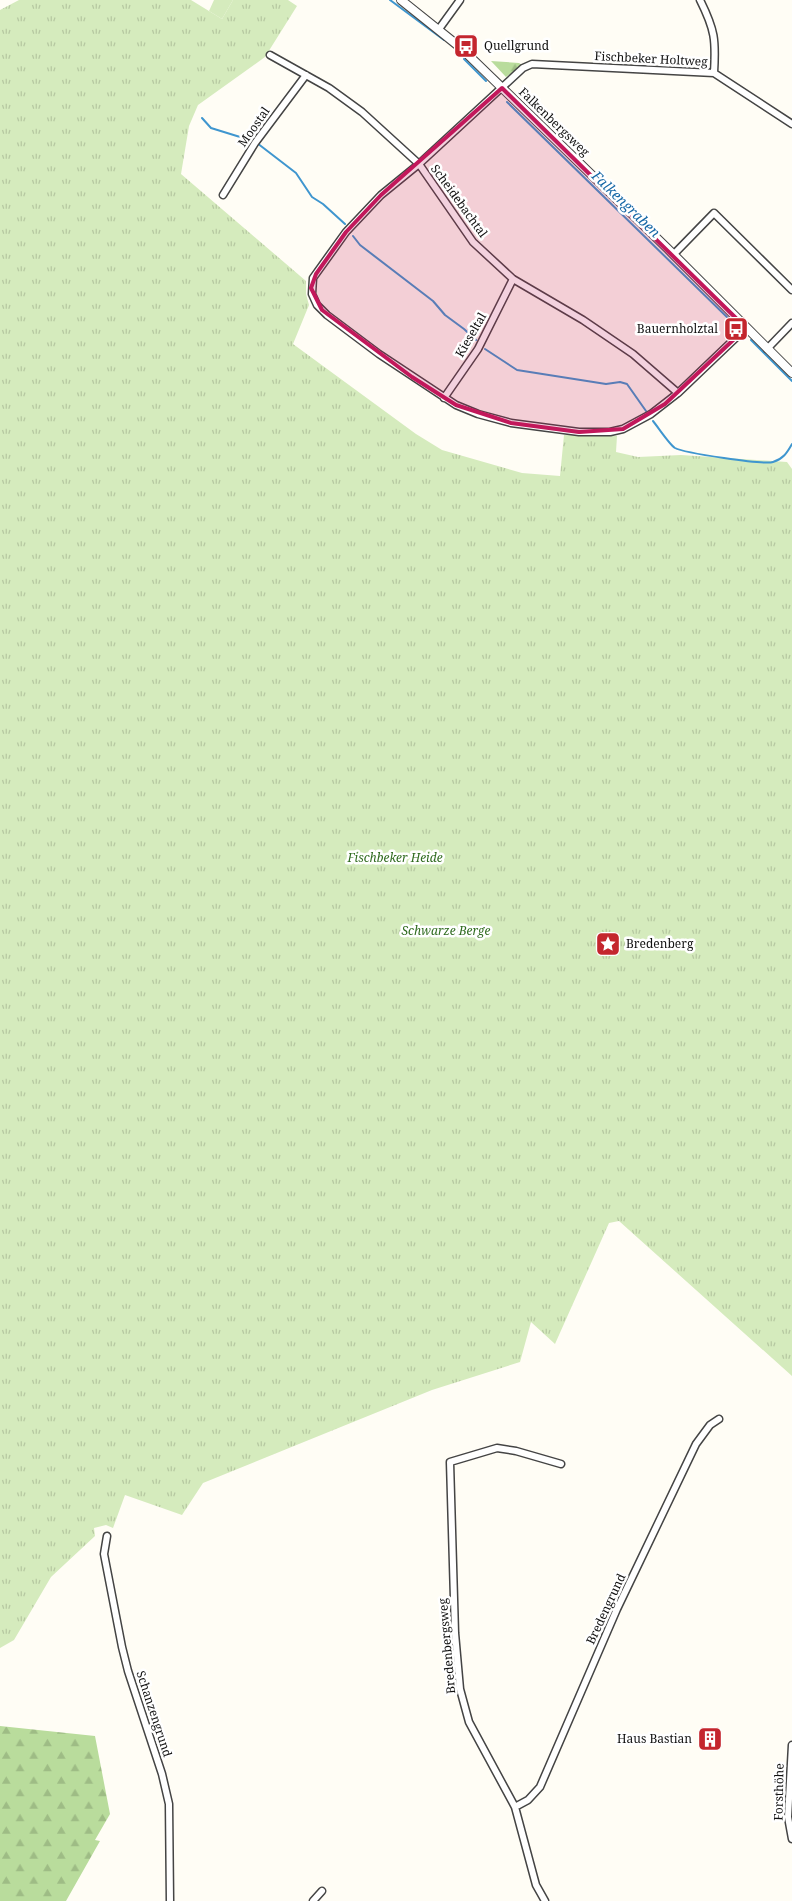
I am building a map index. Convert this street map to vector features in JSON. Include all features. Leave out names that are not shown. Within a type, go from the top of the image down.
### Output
[{"type":"street","name":"Falkenbergsweg","points":[[401,0],[440,29],[461,48],[674,254],[792,373]]},
{"type":"street","points":[[440,29],[460,0]]},
{"type":"street","points":[[700,0],[714,31],[716,53],[714,74]]},
{"type":"street","name":"Scheidebachtal","points":[[270,55],[329,88],[362,112],[419,164],[473,242],[513,279],[590,324],[633,354],[678,393]]},
{"type":"street","name":"Fischbeker Holtweg","points":[[502,88],[523,68],[532,64],[714,74],[792,124]]},
{"type":"street","name":"Moostal","points":[[223,195],[255,143],[306,75]]},
{"type":"street","points":[[502,88],[419,164],[381,195],[346,232],[314,278],[312,294],[317,305],[327,315],[444,398],[478,414],[511,423],[556,431],[601,433],[623,429],[651,414],[678,393],[746,328]]},
{"type":"street","points":[[674,254],[714,213],[792,290]]},
{"type":"street","name":"Kieseltal","points":[[444,398],[478,349],[513,279]]},
{"type":"street","points":[[767,349],[792,323]]},
{"type":"street","name":"Bredengrund","points":[[515,1808],[528,1800],[540,1787],[617,1609],[696,1444],[710,1425],[719,1419]]},
{"type":"street","name":"Bredenbergsweg","points":[[545,1901],[536,1885],[515,1808],[469,1722],[460,1689],[454,1614],[450,1462],[498,1448],[516,1451],[561,1464]]},
{"type":"street","name":"Schanzengrund","points":[[107,1536],[104,1554],[124,1655],[162,1774],[169,1804],[170,1901]]},
{"type":"street","name":"Forsthöhe","points":[[792,1745],[788,1817],[792,1839]]},
{"type":"street","points":[[313,1901],[322,1891]]},
{"type":"highlighted area","points":[[502,88],[746,328],[665,404],[623,429],[579,432],[511,423],[456,405],[412,377],[322,310],[311,288],[316,274],[346,232],[381,195]]},
{"type":"green space","name":"Fischbeker Heide","points":[[19,0],[191,0],[222,19],[233,0],[288,0],[297,6],[265,57],[198,105],[189,126],[181,174],[306,281],[306,294],[309,305],[293,344],[416,434],[442,450],[522,473],[560,476],[564,435],[617,436],[616,452],[638,457],[681,455],[787,462],[792,469],[792,1376],[619,1221],[609,1223],[555,1344],[531,1322],[520,1362],[432,1390],[203,1483],[182,1515],[125,1495],[113,1528],[106,1525],[94,1528],[95,1536],[51,1577],[14,1640],[0,1648],[0,10]]},
{"type":"green space","points":[[214,0],[233,0],[222,19],[209,11]]},
{"type":"green space","points":[[491,61],[519,63],[522,65],[506,77]]},
{"type":"green space","points":[[0,1726],[95,1736],[110,1814],[95,1840],[100,1841],[66,1901],[0,1901]]},
{"type":"waterway","name":"Falkengraben","points":[[390,0],[444,40]]},
{"type":"waterway","name":"Falkengraben","points":[[464,59],[486,81]]},
{"type":"waterway","name":"Falkengraben","points":[[507,102],[731,321]]},
{"type":"waterway","points":[[202,118],[211,128],[253,141]]},
{"type":"waterway","points":[[257,143],[296,173],[312,197],[323,204],[345,224]]},
{"type":"waterway","points":[[353,236],[360,245],[433,301],[445,315],[476,340]]},
{"type":"waterway","name":"Falkengraben","points":[[751,340],[792,381]]},
{"type":"waterway","points":[[485,349],[517,370],[606,384],[620,382],[627,384],[646,411]]},
{"type":"waterway","points":[[653,421],[675,448],[708,455],[755,462],[773,462],[784,455],[792,444]]},
{"type":"place","name":"Quellgrund","points":[[466,46]]},
{"type":"place","name":"Bauernholztal","points":[[736,329]]},
{"type":"place","name":"Bredenberg","points":[[608,944]]},
{"type":"place","name":"Haus Bastian","points":[[710,1739]]},
{"type":"park label","name":"Schwarze Berge","points":[[446,931]]}]
